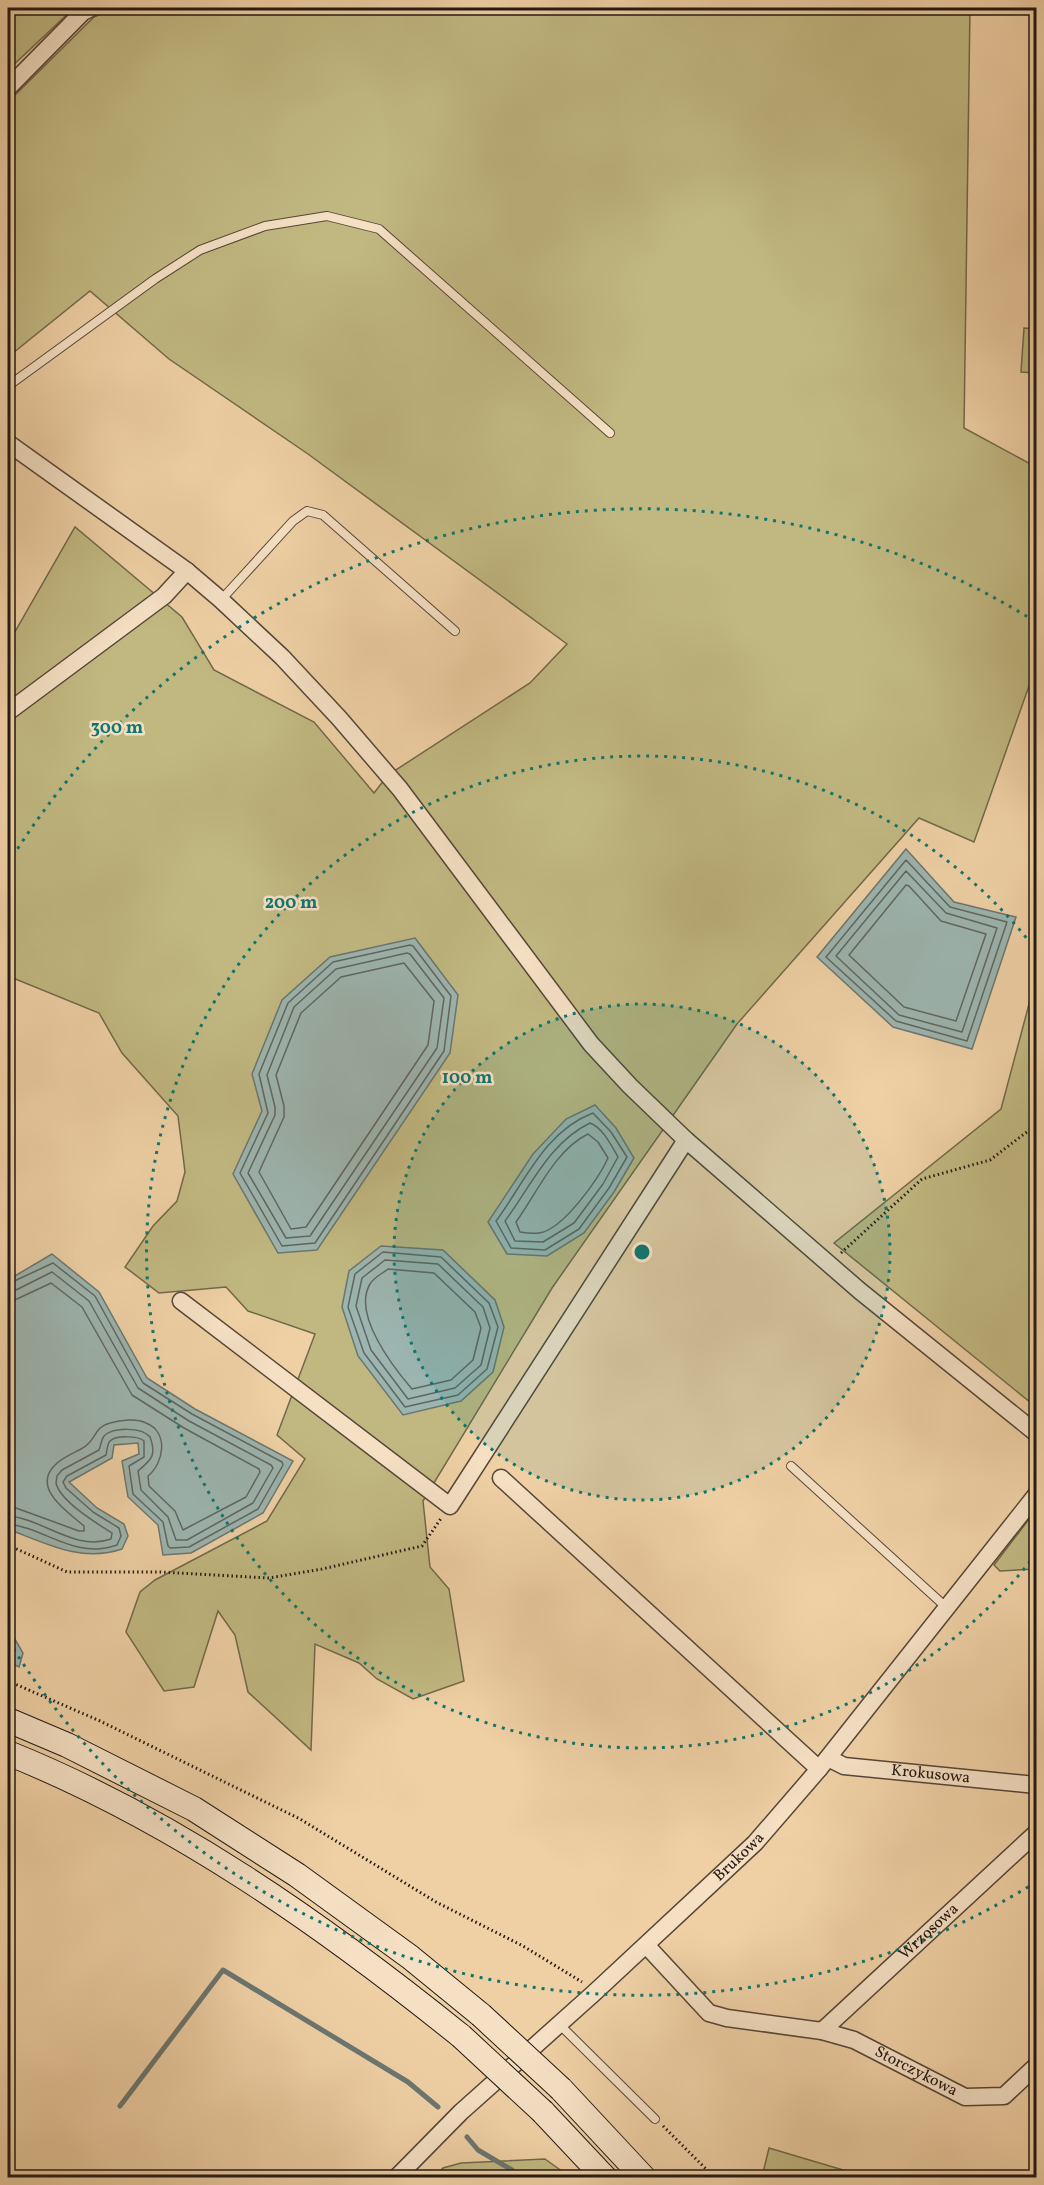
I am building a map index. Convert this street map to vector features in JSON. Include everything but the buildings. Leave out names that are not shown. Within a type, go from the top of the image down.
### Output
[{"type":"main road","points":[[8,1720],[67,1745],[194,1809],[297,1875],[410,1957],[481,2015],[561,2090],[644,2178]]},
{"type":"main road","points":[[8,1753],[50,1770],[177,1835],[289,1905],[396,1983],[461,2036],[543,2112],[605,2178]]},
{"type":"street","points":[[8,88],[83,12],[91,8]]},
{"type":"street","points":[[8,443],[187,571],[282,657],[394,782],[591,1044],[630,1086],[686,1140],[860,1291],[1036,1433]]},
{"type":"street","points":[[8,712],[164,596],[187,571]]},
{"type":"street","points":[[181,1301],[450,1506],[686,1140]]},
{"type":"street","points":[[501,1478],[823,1763]]},
{"type":"street","name":"Brukowa","points":[[396,2178],[461,2112],[594,1993],[755,1843],[823,1763],[1036,1495]]},
{"type":"street","name":"Krokusowa","points":[[823,1763],[844,1767],[1036,1785]]},
{"type":"street","name":"Wrzosowa","points":[[822,2031],[1036,1833]]},
{"type":"street","name":"Storczykowa","points":[[646,1945],[709,2013],[727,2018],[822,2031],[854,2040],[965,2097],[1004,2096],[1036,2066]]},
{"type":"lane","points":[[8,387],[155,279],[200,250],[265,226],[327,216],[379,229],[610,433]]},
{"type":"lane","points":[[221,600],[293,521],[307,511],[323,514],[455,631]]},
{"type":"lane","points":[[791,1466],[947,1609]]},
{"type":"lane","points":[[559,2024],[655,2119]]},
{"type":"path","points":[[837,1256],[922,1179],[990,1160],[1036,1125]]},
{"type":"path","points":[[8,1545],[67,1572],[161,1572],[269,1578],[322,1569],[422,1546],[450,1506]]},
{"type":"path","points":[[8,1681],[100,1721],[300,1819],[436,1902],[523,1946],[568,1972],[594,1993]]},
{"type":"path","points":[[655,2119],[715,2178]]},
{"type":"shaded area","points":[[8,8],[74,8],[8,70]]},
{"type":"shaded area","points":[[115,8],[970,8],[964,428],[1036,467],[1036,666],[974,842],[919,818],[737,1024],[552,1288],[423,1501],[430,1567],[449,1589],[464,1681],[413,1699],[377,1679],[359,1663],[315,1644],[311,1750],[248,1692],[235,1635],[218,1611],[194,1687],[164,1691],[126,1632],[140,1592],[155,1580],[267,1521],[305,1459],[277,1435],[315,1334],[248,1311],[226,1287],[159,1293],[125,1267],[153,1226],[177,1201],[185,1172],[178,1116],[122,1053],[99,1013],[8,976],[8,721],[16,714],[8,703],[8,644],[75,527],[182,617],[214,670],[314,722],[374,793],[388,775],[530,683],[567,644],[308,454],[169,359],[90,291],[8,357],[8,102],[94,17]]},
{"type":"shaded area","points":[[1024,328],[1036,329],[1036,373],[1021,372]]},
{"type":"shaded area","points":[[1036,978],[1036,1407],[834,1243],[1001,1109]]},
{"type":"shaded area","points":[[1036,1510],[1036,1569],[1000,1571],[994,1565]]},
{"type":"shaded area","points":[[769,2148],[860,2175],[873,2177],[762,2177]]},
{"type":"shaded area","points":[[545,2159],[570,2177],[435,2177],[443,2168],[461,2163]]},
{"type":"water","points":[[906,849],[954,902],[1016,917],[972,1049],[893,1027],[817,957]]},
{"type":"water","points":[[415,938],[458,995],[450,1053],[317,1250],[278,1253],[233,1174],[262,1111],[252,1074],[282,1000],[330,957]]},
{"type":"water","points":[[595,1105],[616,1128],[634,1158],[614,1192],[584,1233],[547,1256],[507,1254],[488,1222],[533,1154],[566,1119]]},
{"type":"water","points":[[381,1246],[443,1250],[495,1300],[504,1327],[493,1372],[461,1401],[403,1415],[358,1356],[342,1307],[349,1271]]},
{"type":"water","points":[[52,1254],[99,1292],[147,1378],[195,1409],[293,1461],[263,1513],[191,1553],[163,1555],[158,1525],[128,1497],[122,1461],[139,1454],[138,1443],[114,1445],[112,1458],[69,1482],[97,1508],[124,1524],[128,1536],[122,1549],[107,1553],[78,1553],[63,1550],[8,1529],[8,1280]]},
{"type":"water","points":[[8,1634],[12,1634],[23,1653],[19,1667],[8,1662]]},
{"type":"waterway","points":[[120,2106],[223,1970],[408,2082],[438,2107]]},
{"type":"waterway","points":[[467,2137],[478,2150],[512,2170],[519,2178]]}]
